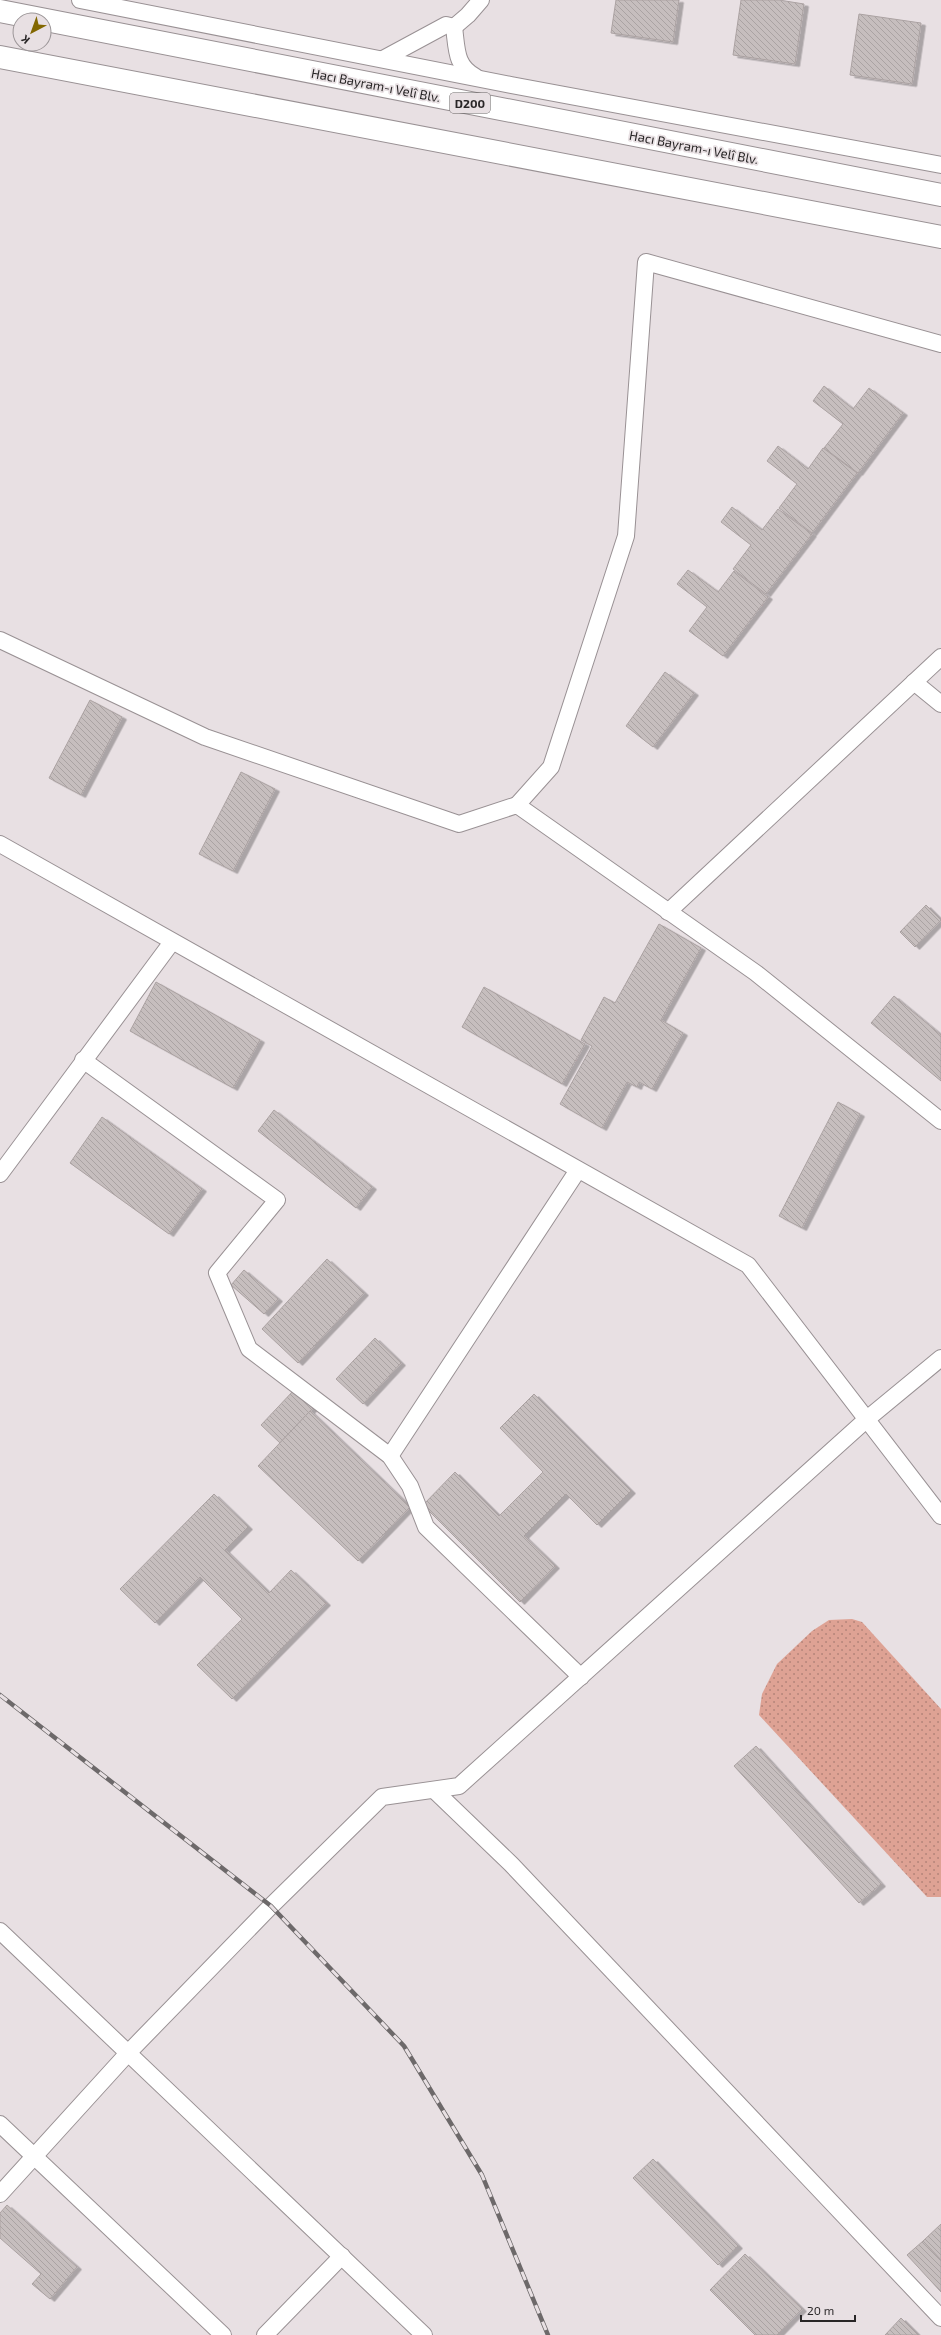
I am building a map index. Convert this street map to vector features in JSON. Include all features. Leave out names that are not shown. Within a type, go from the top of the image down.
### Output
[{"type":"highway","name":"Hacı Bayram-ı Velî Blv.","points":[[0,11],[941,195]]},
{"type":"highway","points":[[0,57],[941,237]]},
{"type":"street","points":[[80,0],[480,79],[941,165]]},
{"type":"street","points":[[454,27],[468,15],[481,0]]},
{"type":"street","points":[[383,59],[446,25],[454,27]]},
{"type":"street","points":[[454,27],[459,60],[466,72],[480,79]]},
{"type":"street","points":[[0,640],[205,737],[459,824],[517,805],[551,766],[626,536],[646,262],[941,344]]},
{"type":"street","points":[[668,912],[914,682],[939,661]]},
{"type":"street","points":[[914,682],[941,704]]},
{"type":"street","points":[[517,805],[756,973],[941,1121]]},
{"type":"street","points":[[0,844],[748,1265],[941,1516]]},
{"type":"street","points":[[0,1174],[83,1060],[172,942]]},
{"type":"street","points":[[83,1060],[277,1200],[217,1273],[249,1349],[390,1456],[410,1486],[426,1527],[581,1677]]},
{"type":"street","points":[[390,1456],[578,1170]]},
{"type":"street","points":[[0,2194],[129,2052],[271,1906],[382,1797],[459,1786],[867,1419],[941,1358]]},
{"type":"street","points":[[434,1790],[511,1864],[941,2318]]},
{"type":"street","points":[[0,1931],[129,2052],[424,2335]]},
{"type":"street","points":[[0,2124],[223,2335]]},
{"type":"street","points":[[265,2335],[342,2256]]},
{"type":"shaded area","points":[[852,1619],[862,1622],[941,1709],[941,1897],[927,1897],[759,1715],[762,1694],[777,1664],[812,1631],[829,1620]]},
{"type":"building","points":[[616,0],[679,0],[673,42],[611,33]]},
{"type":"building","points":[[741,0],[779,0],[804,4],[795,64],[733,55]]},
{"type":"building","points":[[859,14],[921,23],[912,84],[850,75]]},
{"type":"building","points":[[824,386],[853,409],[869,388],[903,413],[858,473],[824,448],[843,424],[813,401]]},
{"type":"building","points":[[778,446],[808,469],[823,448],[857,473],[812,533],[779,508],[797,484],[767,461]]},
{"type":"building","points":[[732,507],[762,530],[778,509],[812,534],[766,594],[733,569],[751,545],[721,522]]},
{"type":"building","points":[[688,570],[718,592],[734,571],[768,597],[723,656],[689,631],[707,607],[677,584]]},
{"type":"building","points":[[665,672],[694,693],[653,747],[626,726]]},
{"type":"building","points":[[90,700],[122,717],[81,795],[49,778]]},
{"type":"building","points":[[241,772],[275,789],[233,871],[199,854]]},
{"type":"building","points":[[926,905],[941,920],[915,947],[900,932]]},
{"type":"building","points":[[659,924],[701,948],[661,1020],[683,1033],[652,1089],[639,1082],[637,1087],[627,1082],[602,1128],[560,1104],[592,1046],[581,1040],[604,997],[615,1003]]},
{"type":"building","points":[[156,982],[260,1040],[233,1088],[130,1031]]},
{"type":"building","points":[[484,987],[585,1044],[562,1084],[462,1027]]},
{"type":"building","points":[[894,996],[941,1035],[941,1081],[871,1023]]},
{"type":"building","points":[[838,1102],[860,1114],[802,1228],[779,1216]]},
{"type":"building","points":[[274,1110],[372,1187],[356,1208],[258,1131]]},
{"type":"building","points":[[102,1117],[202,1189],[169,1234],[70,1163]]},
{"type":"building","points":[[327,1259],[364,1293],[298,1363],[262,1329]]},
{"type":"building","points":[[244,1270],[278,1299],[264,1314],[231,1285]]},
{"type":"building","points":[[375,1338],[401,1363],[363,1404],[336,1379]]},
{"type":"building","points":[[294,1390],[313,1408],[280,1443],[261,1425]]},
{"type":"building","points":[[534,1394],[631,1491],[597,1525],[566,1494],[524,1536],[555,1566],[520,1602],[423,1505],[455,1472],[499,1516],[543,1472],[500,1428]]},
{"type":"building","points":[[310,1411],[410,1507],[358,1561],[258,1466]]},
{"type":"building","points":[[214,1494],[248,1527],[225,1550],[269,1593],[291,1570],[326,1603],[232,1699],[197,1665],[242,1619],[200,1577],[155,1623],[120,1589]]},
{"type":"building","points":[[756,1746],[881,1884],[859,1903],[734,1766]]},
{"type":"building","points":[[653,2159],[738,2246],[718,2265],[633,2178]]},
{"type":"building","points":[[7,2205],[77,2267],[50,2299],[32,2284],[41,2274],[0,2238],[0,2213]]},
{"type":"building","points":[[941,2224],[941,2260],[923,2241]]},
{"type":"building","points":[[923,2241],[941,2260],[941,2292],[907,2255]]},
{"type":"building","points":[[745,2254],[802,2309],[777,2335],[755,2335],[710,2290]]},
{"type":"building","points":[[901,2318],[918,2335],[885,2335]]},
{"type":"railway","points":[[0,1695],[271,1906],[404,2046],[482,2175],[548,2335]]}]
